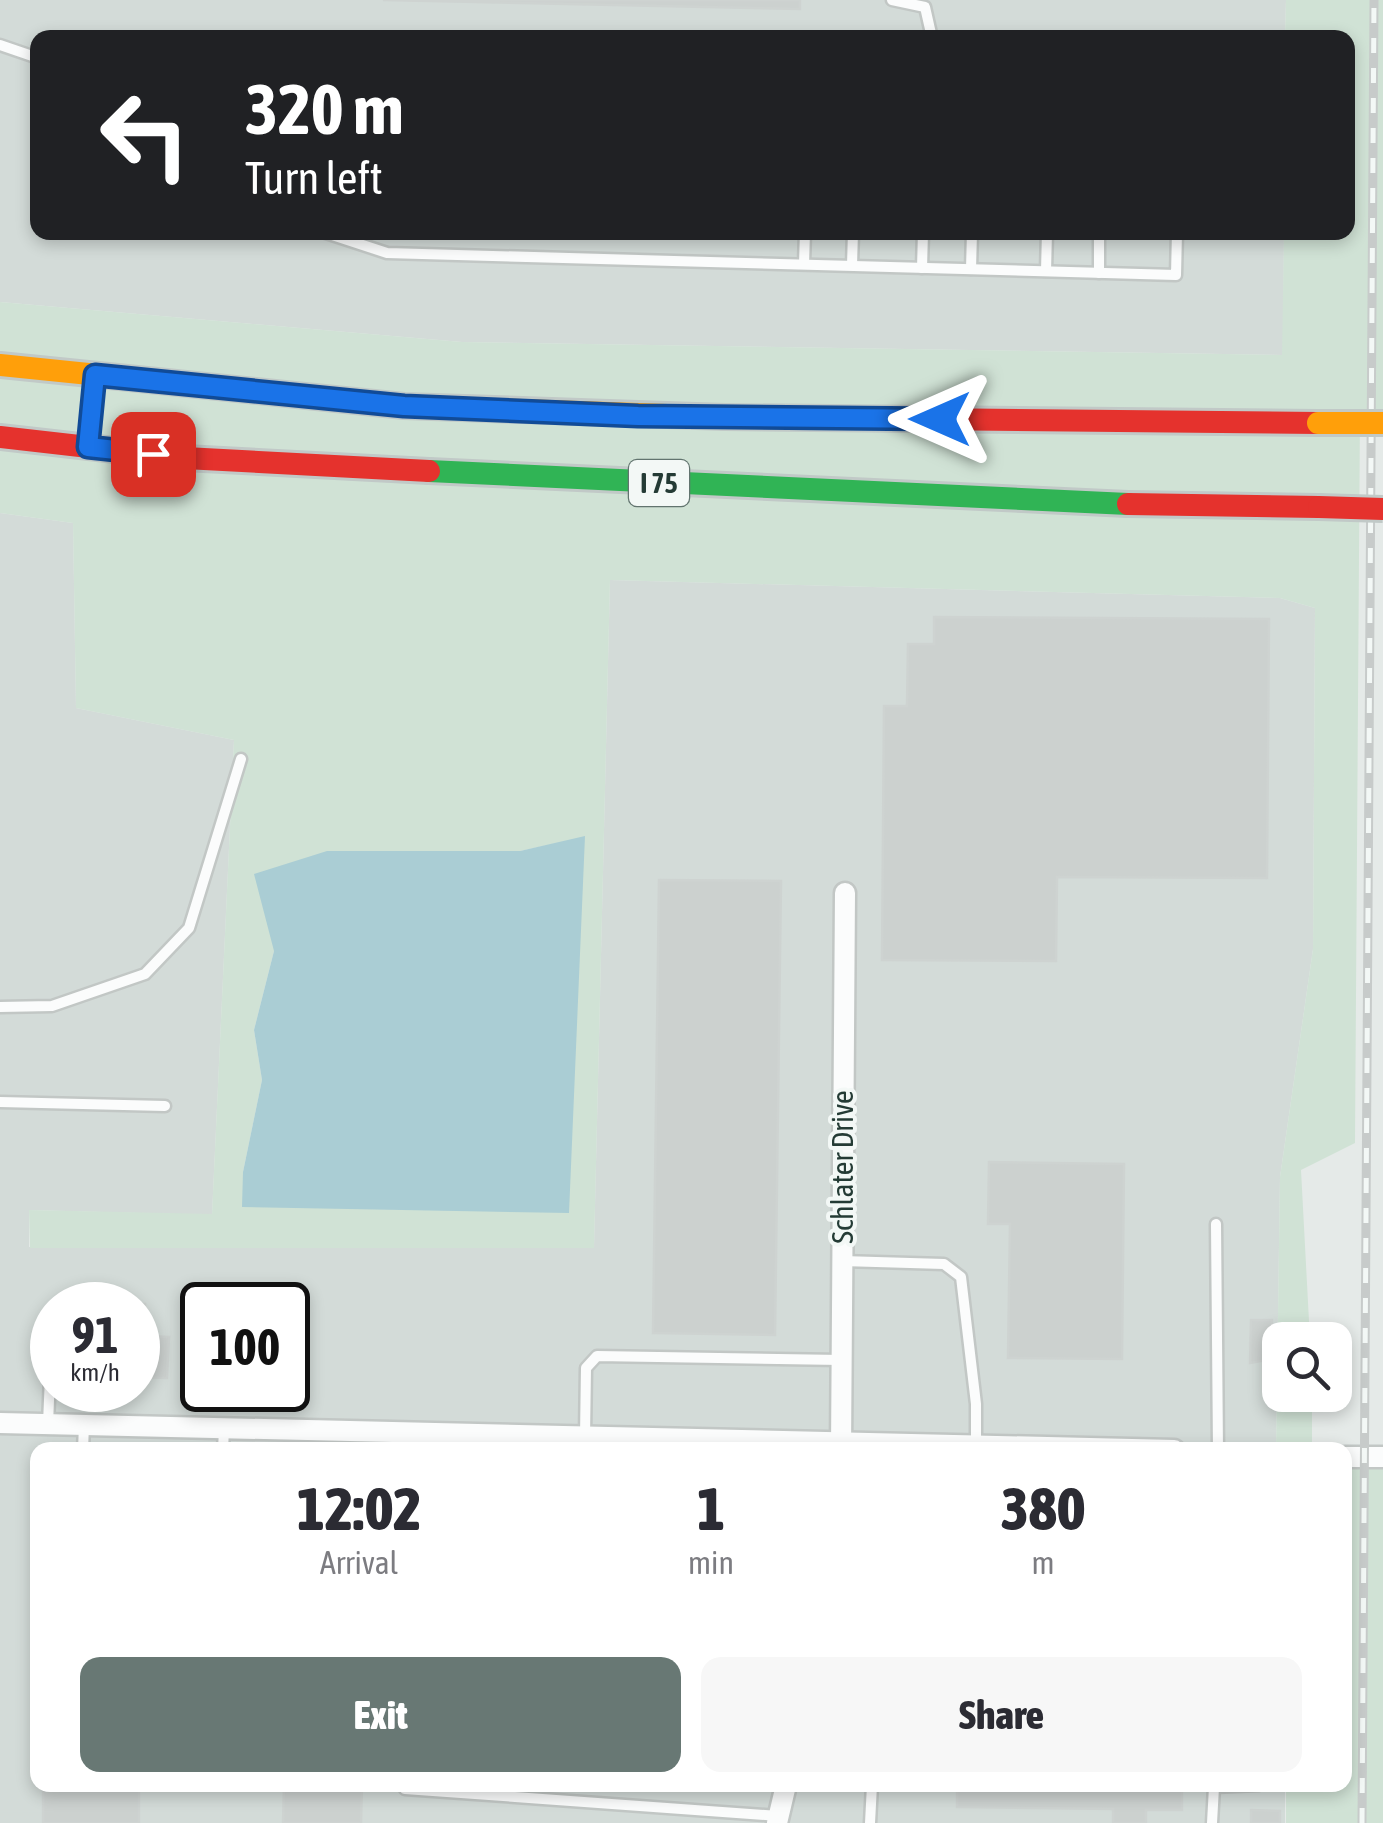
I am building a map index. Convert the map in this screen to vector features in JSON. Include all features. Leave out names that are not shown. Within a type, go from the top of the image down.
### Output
[{"type":"highway","name":"I 75","points":[[0,365],[404,406],[618,416],[1383,424]]},
{"type":"highway","name":"I 75","points":[[0,437],[186,458],[1052,503],[1383,508]]},
{"type":"street","name":"Schlater Drive","points":[[841,1442],[845,893]]},
{"type":"street","points":[[0,1423],[224,1428],[414,1442],[585,1436],[756,1442]]},
{"type":"street","points":[[1352,1457],[1383,1458]]},
{"type":"street","points":[[778,1819],[784,1792]]},
{"type":"lane","points":[[892,0],[925,7],[930,30]]},
{"type":"lane","points":[[0,45],[30,55]]},
{"type":"lane","points":[[347,240],[387,253],[1176,275],[1177,240]]},
{"type":"lane","points":[[804,240],[804,264]]},
{"type":"lane","points":[[852,266],[853,240]]},
{"type":"lane","points":[[922,268],[923,240]]},
{"type":"lane","points":[[972,240],[972,269]]},
{"type":"lane","points":[[1046,271],[1048,240]]},
{"type":"lane","points":[[1099,273],[1100,240]]},
{"type":"lane","points":[[88,447],[95,375]]},
{"type":"lane","points":[[0,1007],[52,1006],[145,974],[189,928],[241,760]]},
{"type":"lane","points":[[0,1102],[165,1106]]},
{"type":"lane","points":[[1216,1224],[1218,1442]]},
{"type":"lane","points":[[842,1261],[944,1264],[961,1278],[976,1442]]},
{"type":"lane","points":[[585,1436],[586,1368],[597,1356],[842,1360]]},
{"type":"lane","points":[[48,1412],[48,1424]]},
{"type":"lane","points":[[83,1442],[84,1425]]},
{"type":"lane","points":[[223,1442],[224,1428]]},
{"type":"lane","points":[[427,1792],[700,1817],[778,1819]]},
{"type":"lane","points":[[870,1823],[872,1792]]},
{"type":"lane","points":[[1212,1823],[1214,1792]]},
{"type":"shaded area","points":[[0,0],[1286,0],[1285,30],[30,30],[30,240],[1284,240],[1283,355],[462,342],[0,302]]},
{"type":"shaded area","points":[[0,513],[73,523],[76,708],[234,740],[212,1215],[29,1210],[29,1247],[594,1247],[610,580],[1280,598],[1315,608],[1313,949],[1280,1177],[1278,1322],[1262,1322],[1262,1412],[1277,1412],[1276,1442],[30,1442],[30,1792],[1285,1792],[1285,1823],[0,1823]]},
{"type":"green space","points":[[1286,0],[1383,0],[1383,409],[1360,410],[1355,1143],[1301,1170],[1309,1322],[1278,1322],[1280,1177],[1313,949],[1315,608],[1280,598],[610,580],[594,1248],[30,1248],[29,1210],[212,1214],[234,740],[76,708],[73,523],[0,513],[0,302],[462,342],[1282,355],[1284,240],[1355,240],[1355,30],[1285,30]],"holes":[[[585,837],[243,1172],[262,1080],[254,1030],[274,951],[520,851]]]},
{"type":"green space","points":[[1277,1412],[1312,1412],[1312,1442],[1276,1442]]},
{"type":"green space","points":[[1352,1457],[1383,1457],[1383,1823],[1286,1823],[1286,1792],[1352,1792]]},
{"type":"water","points":[[585,836],[569,1213],[242,1207],[243,1172],[262,1080],[254,1030],[274,951],[254,874],[327,851],[520,851]]},
{"type":"building","points":[[383,0],[800,0],[800,9]]},
{"type":"building","points":[[934,617],[1269,619],[1267,878],[1057,877],[1056,961],[882,960],[884,706],[907,706],[908,644],[934,644]]},
{"type":"building","points":[[659,880],[781,881],[775,1335],[653,1333]]},
{"type":"building","points":[[989,1162],[1124,1164],[1122,1359],[1008,1358],[1010,1224],[988,1224]]},
{"type":"building","points":[[1251,1320],[1272,1320],[1262,1322],[1262,1361],[1250,1363]]},
{"type":"building","points":[[160,1337],[169,1337],[167,1378],[160,1378]]},
{"type":"building","points":[[43,1792],[139,1792],[139,1823],[43,1823]]},
{"type":"building","points":[[284,1792],[362,1792],[361,1823],[283,1823]]},
{"type":"building","points":[[957,1792],[1182,1792],[1182,1810],[1146,1810],[1146,1823],[1113,1823],[1113,1809],[957,1807]]},
{"type":"building","points":[[1251,1810],[1280,1811],[1280,1823],[1251,1823]]},
{"type":"railway","points":[[1362,1823],[1374,0]]},
{"type":"traffic: fast","points":[[429,471],[1128,504]]},
{"type":"traffic: slow","points":[[0,365],[404,406],[725,417]]},
{"type":"traffic: slow","points":[[1318,423],[1383,423]]},
{"type":"traffic: jam","points":[[725,417],[1318,423]]},
{"type":"traffic: jam","points":[[0,437],[185,458],[429,471]]},
{"type":"traffic: jam","points":[[1128,504],[1319,507]]},
{"type":"traffic: jam","points":[[1319,507],[1383,509]]},
{"type":"route","points":[[153,454],[88,447],[95,375],[404,406],[638,416],[940,419]]}]
